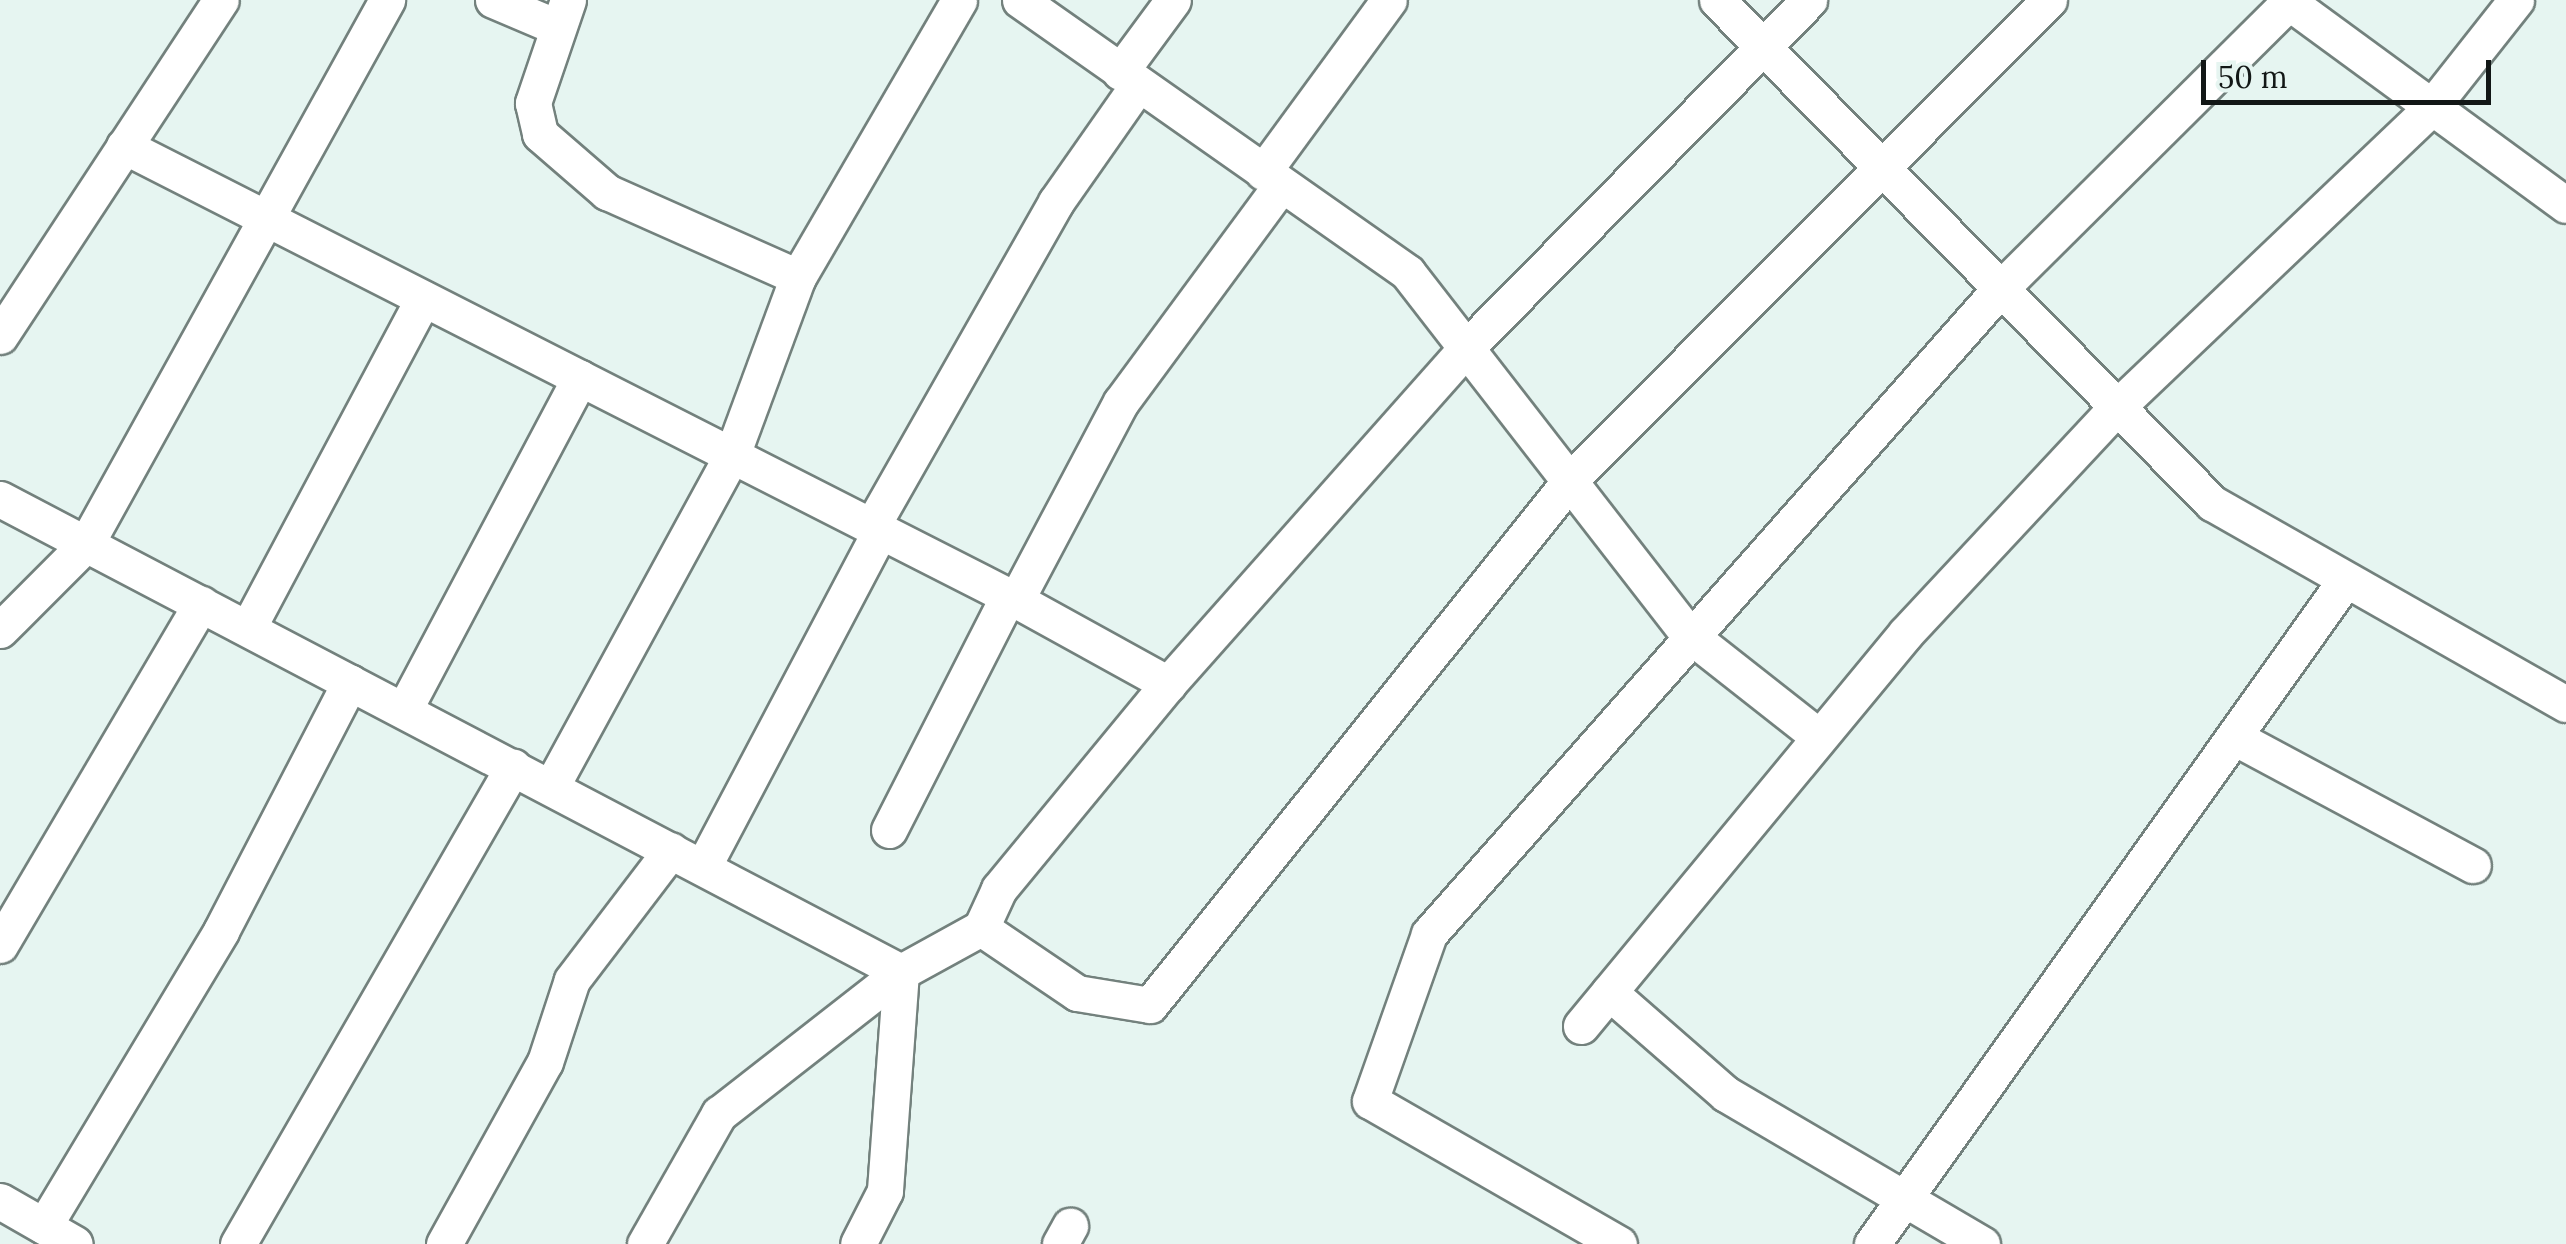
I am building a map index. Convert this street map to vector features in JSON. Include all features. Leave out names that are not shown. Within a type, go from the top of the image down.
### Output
[{"type":"street","points":[[2,328],[221,0]]},
{"type":"street","points":[[0,630],[86,544],[387,0]]},
{"type":"street","points":[[493,0],[562,14],[533,103],[540,134],[563,161],[607,192],[798,277]]},
{"type":"street","points":[[551,787],[732,455],[798,277],[959,0]]},
{"type":"street","points":[[1020,0],[1408,272],[1572,476],[1687,633],[1819,737]]},
{"type":"street","points":[[703,866],[876,529],[1056,202],[1173,0]]},
{"type":"street","points":[[889,830],[1121,402],[1390,0]]},
{"type":"street","points":[[1717,0],[1760,50],[2212,503],[2344,582],[2566,704]]},
{"type":"street","points":[[645,1244],[718,1114],[901,972],[981,928],[1000,889],[1168,684],[1468,346],[1809,0]]},
{"type":"street","points":[[981,928],[1077,993],[1150,1005],[1572,476],[2049,0]]},
{"type":"street","points":[[1581,1026],[1819,737],[2116,408],[2430,109],[2516,0]]},
{"type":"street","points":[[1619,1244],[1370,1101],[1430,934],[1687,633],[1999,290],[2288,1],[2430,109],[2566,205]]},
{"type":"street","points":[[124,146],[1012,598],[1168,684]]},
{"type":"street","points":[[248,628],[423,298]]},
{"type":"street","points":[[404,710],[580,378]]},
{"type":"street","points":[[0,499],[901,972]]},
{"type":"street","points":[[1872,1244],[2344,582]]},
{"type":"street","points":[[0,945],[201,604]]},
{"type":"street","points":[[44,1226],[222,930],[350,682]]},
{"type":"street","points":[[2234,737],[2473,865]]},
{"type":"street","points":[[238,1244],[514,767]]},
{"type":"street","points":[[444,1244],[545,1062],[572,980],[671,850]]},
{"type":"street","points":[[858,1244],[884,1191],[901,972]]},
{"type":"street","points":[[1609,992],[1726,1094],[1982,1244]]},
{"type":"street","points":[[0,1201],[75,1244]]}]
